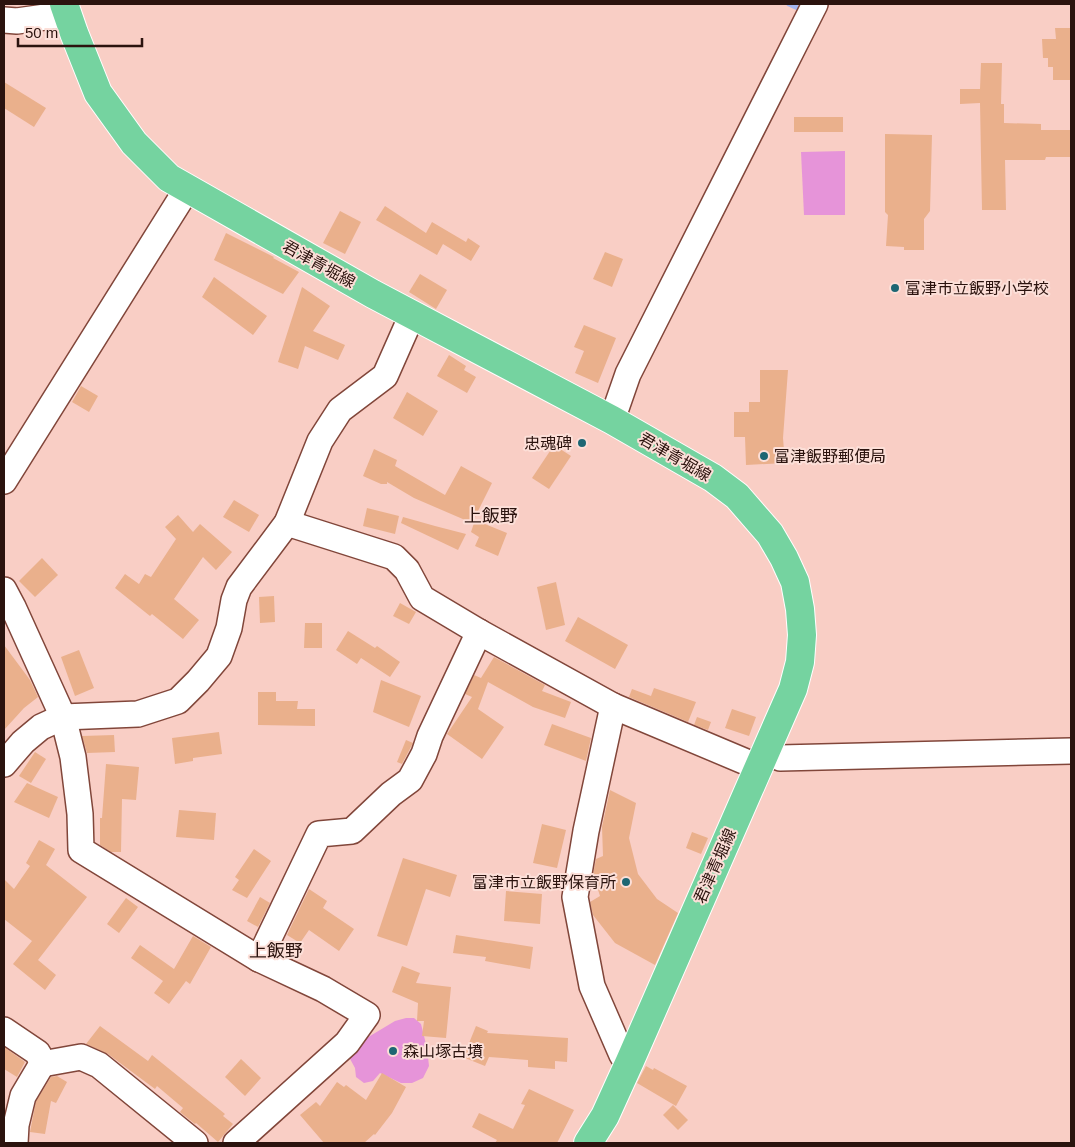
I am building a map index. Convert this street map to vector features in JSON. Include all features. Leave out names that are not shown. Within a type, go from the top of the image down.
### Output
[{"type":"main road","name":"君津青堀線","points":[[66,9],[98,93],[134,144],[169,178],[412,315],[612,420],[713,478],[737,496],[770,534],[784,558],[795,582],[802,635],[801,653],[792,688],[630,1061],[605,1116],[588,1143]]},
{"type":"street","points":[[612,420],[628,374],[815,4]]},
{"type":"street","points":[[4,20],[17,21],[66,9]]},
{"type":"street","points":[[4,482],[187,189]]},
{"type":"street","points":[[4,764],[23,742],[41,727],[63,717],[138,714],[178,701],[219,656],[230,628],[234,600],[239,587],[287,523],[320,441],[340,410],[385,376],[412,315]]},
{"type":"street","points":[[287,523],[394,558],[407,570],[422,598],[479,632],[613,706],[762,759],[1071,750]]},
{"type":"street","points":[[4,590],[63,717],[73,757],[80,814],[81,850],[259,959],[323,989],[367,1015],[347,1043],[260,1135],[236,1143]]},
{"type":"street","points":[[259,959],[319,834],[352,831],[391,794],[410,780],[424,754],[430,736],[479,632]]},
{"type":"street","points":[[613,706],[586,831],[575,897],[592,986],[622,1055],[630,1061]]},
{"type":"street","points":[[4,1030],[38,1053],[42,1064]]},
{"type":"street","points":[[15,1143],[16,1125],[23,1096],[42,1064],[81,1057],[99,1065],[195,1143]]},
{"type":"shaded area","points":[[845,151],[845,215],[804,215],[801,152]]},
{"type":"shaded area","points":[[414,1018],[421,1024],[429,1066],[423,1078],[412,1083],[401,1083],[380,1073],[373,1081],[364,1083],[356,1077],[355,1068],[349,1057],[355,1045],[395,1021]]},
{"type":"building","points":[[1055,28],[1071,28],[1071,80],[1053,80],[1053,67],[1048,67],[1048,58],[1043,58],[1042,39],[1056,39]]},
{"type":"building","points":[[981,63],[1002,63],[1001,104],[1004,104],[1004,123],[1041,124],[1041,130],[1071,130],[1071,157],[1046,157],[1045,160],[1005,160],[1006,210],[982,210],[980,103],[960,104],[960,89],[980,89]]},
{"type":"building","points":[[4,82],[46,108],[34,127],[4,108]]},
{"type":"building","points":[[794,117],[843,117],[843,132],[794,132]]},
{"type":"building","points":[[885,134],[932,135],[930,211],[924,219],[924,250],[904,250],[904,247],[886,246],[888,215],[885,212]]},
{"type":"building","points":[[385,206],[426,233],[432,222],[466,242],[468,238],[480,246],[471,261],[443,244],[437,255],[376,220]]},
{"type":"building","points":[[340,211],[361,222],[345,254],[323,243]]},
{"type":"building","points":[[226,233],[299,272],[283,294],[214,260]]},
{"type":"building","points":[[605,252],[623,259],[612,287],[593,279]]},
{"type":"building","points":[[420,274],[447,290],[436,309],[409,292]]},
{"type":"building","points":[[214,277],[267,316],[253,335],[202,297]]},
{"type":"building","points":[[302,287],[330,306],[313,331],[345,345],[338,360],[305,346],[298,369],[278,362]]},
{"type":"building","points":[[584,325],[616,338],[598,383],[575,373],[584,351],[574,347]]},
{"type":"building","points":[[449,355],[466,366],[464,370],[476,377],[467,393],[437,376]]},
{"type":"building","points":[[760,370],[788,370],[783,438],[785,463],[746,465],[745,437],[734,437],[734,412],[749,412],[749,402],[760,402]]},
{"type":"building","points":[[81,386],[98,396],[89,412],[72,402]]},
{"type":"building","points":[[407,392],[438,411],[423,436],[393,418]]},
{"type":"building","points":[[554,445],[571,456],[549,489],[532,478]]},
{"type":"building","points":[[374,449],[397,460],[395,466],[445,495],[461,466],[492,483],[472,523],[414,498],[387,482],[387,484],[381,484],[363,476]]},
{"type":"building","points":[[234,500],[259,515],[249,532],[223,517]]},
{"type":"building","points":[[367,508],[399,516],[395,534],[363,526]]},
{"type":"building","points":[[178,515],[193,532],[200,524],[232,552],[216,570],[203,557],[174,599],[199,620],[183,639],[115,588],[125,574],[139,584],[145,574],[151,577],[176,539],[165,527]]},
{"type":"building","points":[[403,517],[466,534],[458,550],[401,523]]},
{"type":"building","points":[[475,520],[507,533],[498,556],[475,546],[479,537],[471,532]]},
{"type":"building","points":[[42,558],[58,575],[35,597],[19,581]]},
{"type":"building","points":[[556,582],[565,625],[546,630],[537,587]]},
{"type":"building","points":[[274,596],[275,622],[260,623],[259,597]]},
{"type":"building","points":[[400,603],[416,612],[409,624],[393,616]]},
{"type":"building","points":[[578,617],[628,645],[615,669],[565,641]]},
{"type":"building","points":[[305,623],[322,623],[322,648],[304,648]]},
{"type":"building","points":[[348,631],[375,648],[377,646],[400,662],[390,677],[361,658],[357,664],[336,650]]},
{"type":"building","points":[[4,645],[30,680],[38,697],[24,708],[4,730]]},
{"type":"building","points":[[79,650],[94,688],[75,696],[61,657]]},
{"type":"building","points":[[494,657],[545,685],[542,691],[571,702],[565,718],[533,707],[488,682],[478,709],[504,727],[482,759],[447,734],[472,697],[465,694],[474,675],[481,678]]},
{"type":"building","points":[[381,680],[421,696],[409,727],[373,712]]},
{"type":"building","points":[[654,688],[696,702],[688,722],[629,697],[632,689],[651,696]]},
{"type":"building","points":[[258,692],[276,692],[276,701],[298,701],[297,709],[315,709],[315,726],[258,725]]},
{"type":"building","points":[[732,709],[756,717],[749,736],[725,728]]},
{"type":"building","points":[[697,717],[711,722],[708,730],[694,725]]},
{"type":"building","points":[[552,724],[591,738],[586,761],[544,745]]},
{"type":"building","points":[[219,732],[222,754],[193,758],[193,761],[175,764],[172,738]]},
{"type":"building","points":[[114,735],[115,752],[87,753],[82,736]]},
{"type":"building","points":[[406,740],[413,743],[402,764],[397,762]]},
{"type":"building","points":[[35,752],[46,759],[31,783],[19,776]]},
{"type":"building","points":[[106,764],[139,767],[136,800],[122,799],[121,852],[111,852],[100,845],[100,818],[102,818]]},
{"type":"building","points":[[27,783],[58,797],[49,818],[14,802]]},
{"type":"building","points":[[610,790],[636,803],[629,838],[638,874],[657,899],[678,913],[655,965],[615,943],[593,915],[590,902],[600,896],[593,874],[596,859],[603,856],[602,827]]},
{"type":"building","points":[[179,810],[216,813],[214,840],[176,837]]},
{"type":"building","points":[[542,824],[566,830],[557,868],[533,863]]},
{"type":"building","points":[[692,832],[708,838],[701,854],[686,848]]},
{"type":"building","points":[[39,840],[55,849],[46,865],[87,897],[38,960],[56,975],[45,990],[13,964],[32,941],[4,919],[4,879],[14,889],[30,866],[26,863]]},
{"type":"building","points":[[254,849],[271,861],[247,898],[232,890],[239,880],[235,877]]},
{"type":"building","points":[[403,858],[457,875],[450,897],[426,889],[407,946],[377,936]]},
{"type":"building","points":[[309,889],[327,901],[323,908],[354,929],[339,951],[309,930],[300,943],[287,935]]},
{"type":"building","points":[[506,891],[542,894],[540,924],[504,921]]},
{"type":"building","points":[[260,897],[270,903],[258,927],[247,921]]},
{"type":"building","points":[[126,898],[138,907],[119,933],[107,924]]},
{"type":"building","points":[[456,935],[533,947],[530,969],[485,961],[486,957],[453,953]]},
{"type":"building","points":[[193,936],[211,947],[190,984],[186,981],[169,1004],[154,993],[163,981],[131,958],[140,945],[174,969]]},
{"type":"building","points":[[402,966],[420,973],[416,983],[451,987],[446,1038],[422,1036],[424,1021],[417,1021],[418,1003],[392,992]]},
{"type":"building","points":[[100,1026],[148,1061],[152,1055],[225,1114],[223,1116],[233,1124],[218,1142],[180,1112],[183,1108],[157,1086],[155,1089],[108,1054],[86,1044]]},
{"type":"building","points":[[476,1026],[488,1031],[487,1033],[568,1038],[567,1062],[555,1061],[555,1069],[528,1067],[528,1060],[489,1057],[485,1066],[465,1058],[465,1053]]},
{"type":"building","points":[[4,1047],[25,1062],[17,1077],[4,1069]]},
{"type":"building","points":[[241,1059],[261,1078],[245,1096],[225,1077]]},
{"type":"building","points":[[646,1066],[653,1070],[654,1068],[687,1086],[676,1106],[637,1083]]},
{"type":"building","points":[[382,1073],[406,1087],[392,1113],[375,1135],[364,1143],[324,1143],[300,1115],[316,1102],[320,1106],[337,1082],[344,1087],[346,1085],[366,1100]]},
{"type":"building","points":[[57,1076],[67,1082],[56,1103],[51,1101],[45,1134],[30,1132],[36,1101],[51,1077]]},
{"type":"building","points":[[529,1089],[574,1110],[557,1143],[495,1143],[497,1140],[472,1127],[479,1113],[513,1129],[525,1105],[521,1104]]},
{"type":"building","points":[[673,1105],[688,1120],[678,1130],[663,1115]]},
{"type":"waterway","points":[[789,4],[800,9]]},
{"type":"place","name":"富津市立飯野小学校","points":[[895,288]]},
{"type":"place","name":"忠魂碑","points":[[582,443]]},
{"type":"place","name":"富津飯野郵便局","points":[[764,456]]},
{"type":"place","name":"富津市立飯野保育所","points":[[626,882]]},
{"type":"place","name":"森山塚古墳","points":[[393,1051]]},
{"type":"district","name":"上飯野","points":[[491,516]]},
{"type":"district","name":"上飯野","points":[[276,951]]}]
